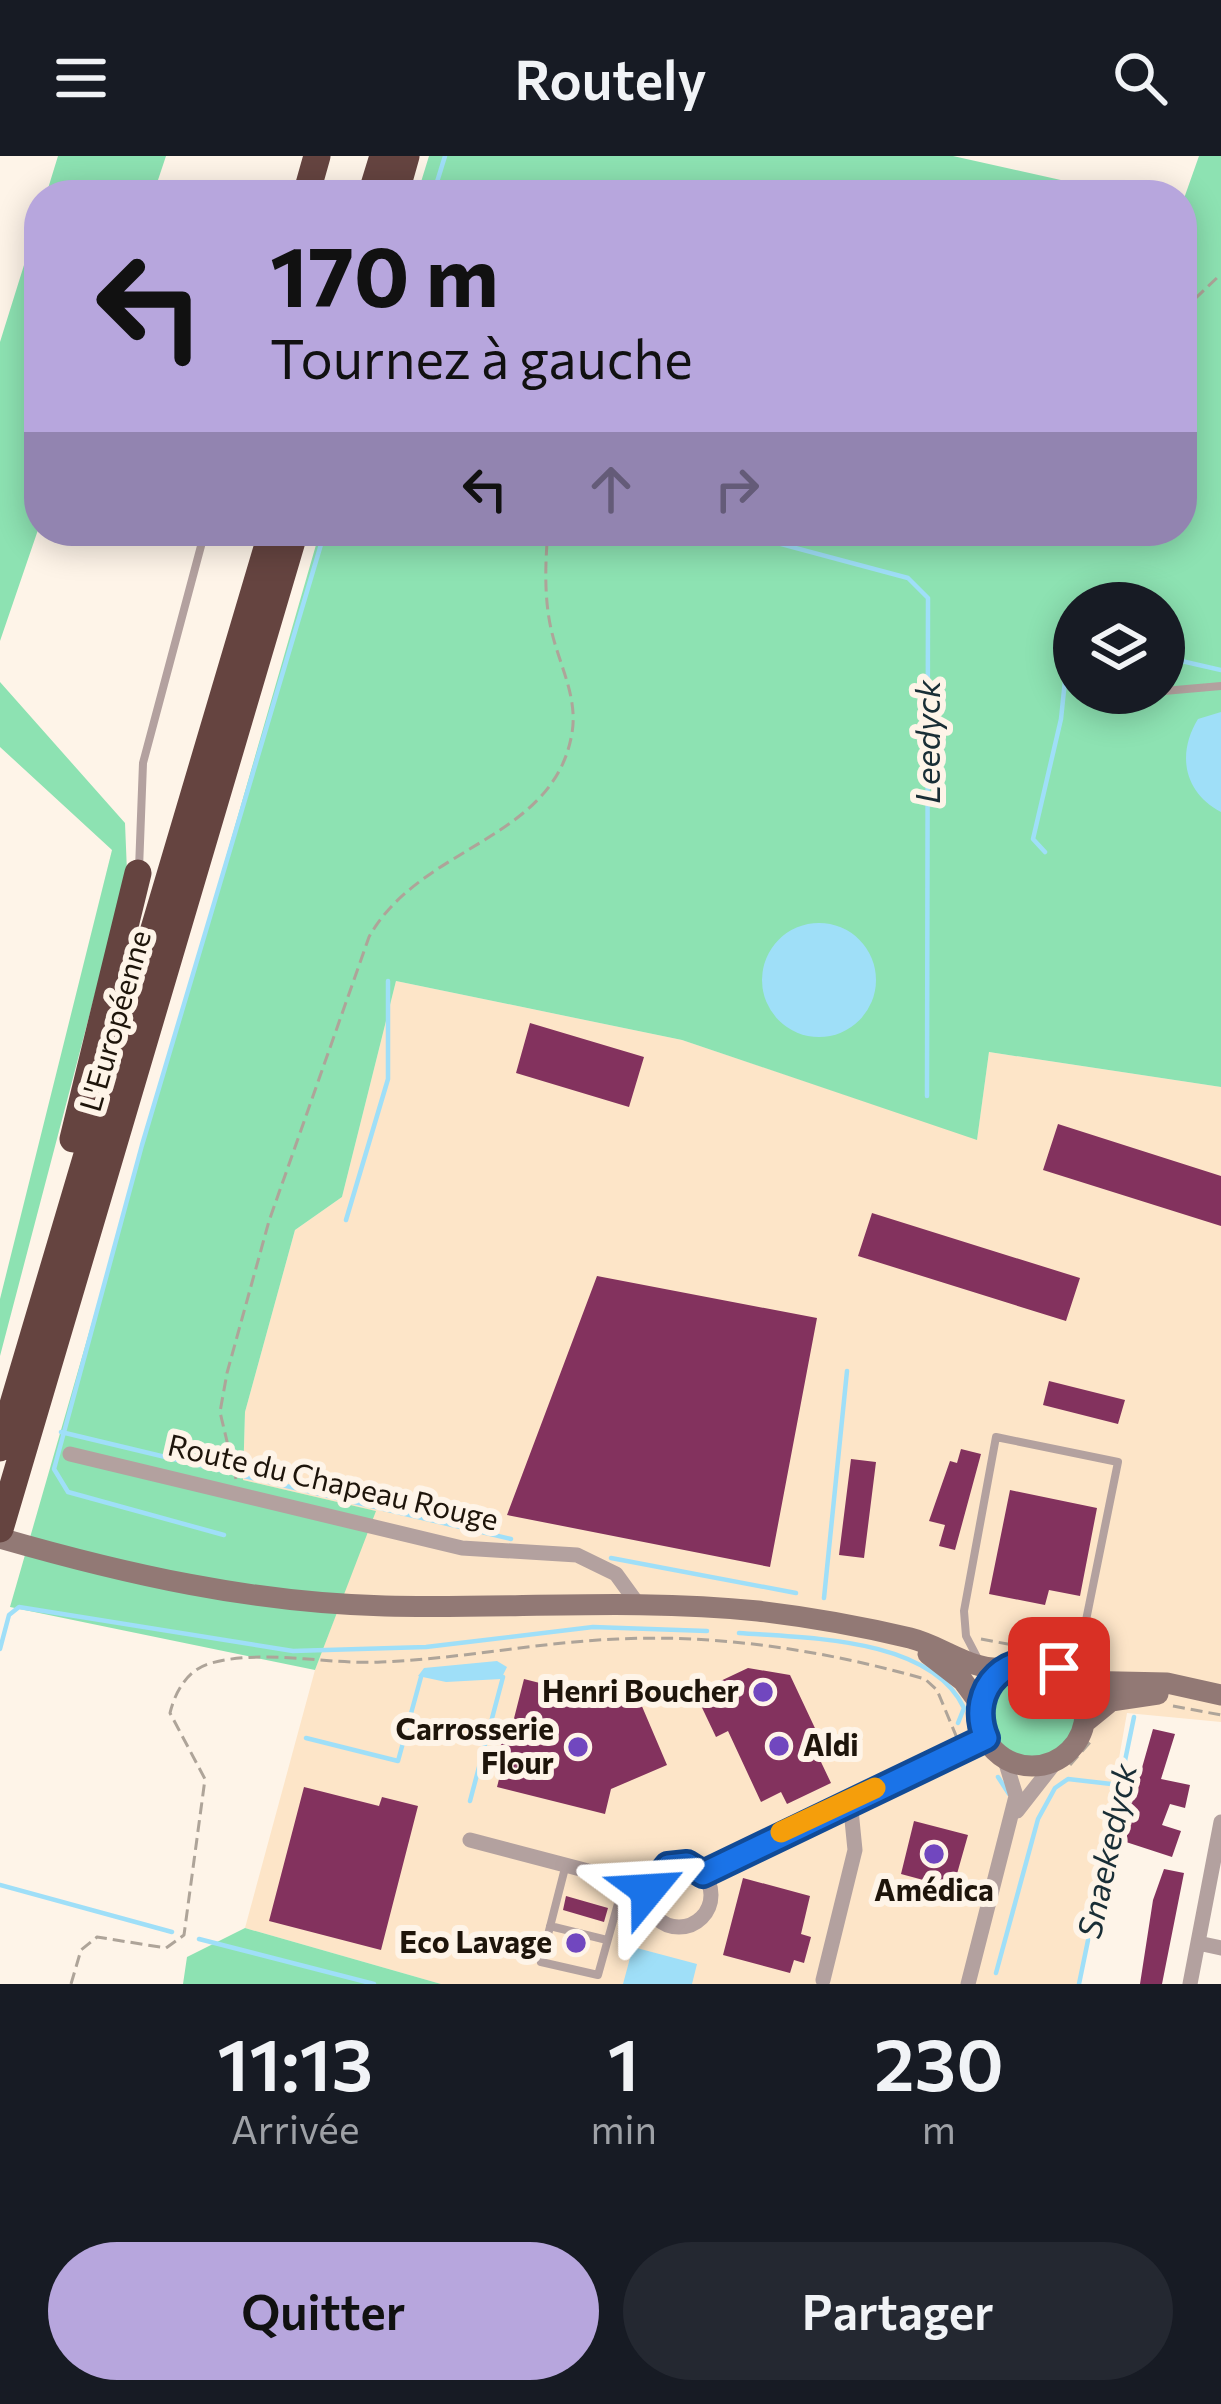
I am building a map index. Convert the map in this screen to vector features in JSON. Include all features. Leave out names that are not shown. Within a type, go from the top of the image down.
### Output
[{"type":"highway","name":"L'Européenne","points":[[0,1448],[268,546]]},
{"type":"highway","name":"L'Européenne","points":[[0,1533],[292,546]]},
{"type":"highway","points":[[0,1415],[138,873]]},
{"type":"street","name":"Route du Chapeau Rouge","points":[[70,1454],[462,1548],[577,1555],[616,1574],[637,1603]]},
{"type":"street","points":[[0,1533],[42,1550],[190,1585],[320,1602],[427,1606],[637,1603],[771,1613],[891,1634],[995,1668],[1028,1660],[1066,1674],[1167,1683],[1221,1696]]},
{"type":"street","points":[[891,1634],[941,1662],[980,1704]]},
{"type":"street","points":[[968,1984],[1011,1825],[1016,1789],[1004,1757],[986,1738],[980,1704],[995,1668]]},
{"type":"street","points":[[1066,1674],[1084,1702],[1084,1723]]},
{"type":"street","points":[[1011,1825],[1057,1760],[1073,1746],[1084,1723],[1105,1704],[1133,1695],[1221,1696]]},
{"type":"street","points":[[703,1874],[986,1738]]},
{"type":"street","points":[[1004,1757],[1030,1766],[1057,1760]]},
{"type":"street","points":[[823,1980],[855,1850],[850,1800]]},
{"type":"street","points":[[1190,1984],[1221,1822]]},
{"type":"street","points":[[470,1840],[649,1886]]},
{"type":"street","points":[[670,1864],[687,1864],[703,1874],[711,1889],[709,1906],[687,1926],[670,1925],[656,1916],[649,1886],[670,1864]]},
{"type":"street","points":[[1198,1943],[1221,1948]]},
{"type":"lane","points":[[138,873],[143,764],[201,546]]},
{"type":"lane","points":[[1185,690],[1221,686]]},
{"type":"lane","points":[[995,1668],[969,1642],[964,1618],[996,1437],[1118,1462],[1081,1645],[1066,1674]]},
{"type":"lane","points":[[566,1866],[542,1962],[598,1975],[624,1882]]},
{"type":"lane","points":[[550,1926],[608,1940]]},
{"type":"path","points":[[1197,297],[1221,274]]},
{"type":"path","points":[[232,1492],[236,1468],[221,1418],[222,1394],[269,1221],[358,960],[374,928],[404,892],[538,802],[565,761],[574,711],[550,627],[548,546]]},
{"type":"path","points":[[71,1984],[81,1950],[93,1939],[108,1935],[166,1948],[184,1935],[205,1779],[170,1713],[180,1688],[201,1666],[254,1658],[429,1660],[615,1639],[723,1642]]},
{"type":"shaded area","points":[[396,981],[682,1040],[977,1139],[989,1052],[1221,1087],[1221,1722],[1127,1713],[1079,1984],[441,1984],[245,1928],[315,1670],[375,1511],[243,1480],[245,1412],[295,1230],[342,1197]]},
{"type":"green space","points":[[58,156],[166,156],[158,180],[51,180]]},
{"type":"green space","points":[[429,156],[953,156],[1061,180],[422,180]]},
{"type":"green space","points":[[1199,156],[1221,156],[1221,1087],[989,1052],[977,1140],[682,1040],[396,981],[342,1197],[295,1230],[245,1412],[243,1480],[376,1511],[315,1670],[10,1607],[316,546],[1197,546],[1197,180],[1190,180]]},
{"type":"green space","points":[[24,265],[24,546],[32,546],[0,641],[0,342]]},
{"type":"green space","points":[[0,682],[125,823],[127,872],[0,1356],[0,1299],[112,850],[0,747]]},
{"type":"green space","points":[[1032,1669],[1063,1682],[1076,1713],[1063,1744],[1032,1757],[1001,1744],[988,1713],[1001,1682]]},
{"type":"green space","points":[[245,1928],[441,1984],[183,1984],[187,1957]]},
{"type":"water","points":[[1221,712],[1221,812],[1198,794],[1186,758],[1198,719]]},
{"type":"water","points":[[819,923],[841,927],[859,940],[872,958],[876,980],[872,1002],[859,1020],[841,1033],[819,1037],[797,1033],[779,1020],[766,1002],[762,980],[766,958],[779,940],[797,927]]},
{"type":"water","points":[[497,1661],[507,1667],[501,1679],[446,1682],[418,1676],[424,1668]]},
{"type":"water","points":[[633,1947],[697,1964],[692,1984],[623,1984]]},
{"type":"building","points":[[530,1023],[644,1057],[629,1107],[516,1073]]},
{"type":"building","points":[[1058,1124],[1221,1176],[1221,1226],[1043,1170]]},
{"type":"building","points":[[872,1213],[1080,1278],[1066,1321],[858,1256]]},
{"type":"building","points":[[597,1276],[817,1318],[770,1567],[507,1515]]},
{"type":"building","points":[[1049,1381],[1125,1400],[1118,1424],[1043,1405]]},
{"type":"building","points":[[961,1449],[981,1454],[955,1550],[939,1546],[945,1525],[929,1521],[950,1461],[957,1463]]},
{"type":"building","points":[[851,1459],[876,1462],[864,1558],[839,1555]]},
{"type":"building","points":[[1010,1490],[1097,1508],[1080,1596],[1049,1590],[1045,1605],[989,1594]]},
{"type":"building","name":"Aldi","points":[[748,1668],[790,1675],[829,1758],[821,1762],[831,1783],[787,1804],[781,1792],[761,1802],[728,1731],[716,1737],[695,1693]]},
{"type":"building","name":"Carrosserie Flour","points":[[524,1679],[595,1697],[609,1687],[628,1688],[638,1697],[667,1765],[611,1789],[605,1814],[497,1787],[504,1759],[497,1757],[502,1741],[508,1742]]},
{"type":"building","points":[[1153,1729],[1175,1734],[1161,1779],[1190,1785],[1185,1808],[1170,1804],[1162,1825],[1181,1831],[1172,1857],[1126,1842],[1129,1823],[1114,1819],[1117,1799],[1132,1803]]},
{"type":"building","points":[[304,1787],[379,1806],[382,1797],[418,1806],[381,1950],[269,1921]]},
{"type":"building","name":"Amédica","points":[[914,1821],[968,1835],[953,1888],[901,1874]]},
{"type":"building","points":[[1164,1869],[1184,1873],[1162,1984],[1140,1984],[1153,1900]]},
{"type":"building","points":[[743,1878],[810,1896],[801,1934],[811,1937],[804,1963],[794,1960],[790,1973],[723,1955]]},
{"type":"building","points":[[566,1896],[608,1908],[604,1922],[563,1910]]},
{"type":"waterway","name":"Leedyck","points":[[438,180],[445,156]]},
{"type":"waterway","points":[[224,1535],[68,1492],[54,1469],[142,1145],[321,546]]},
{"type":"waterway","name":"Leedyck","points":[[788,546],[908,578],[928,598],[927,1096]]},
{"type":"waterway","points":[[1185,662],[1221,670]]},
{"type":"waterway","points":[[1045,852],[1033,839],[1062,714]]},
{"type":"waterway","points":[[346,1220],[388,1079],[388,981]]},
{"type":"waterway","points":[[824,1598],[847,1371]]},
{"type":"waterway","points":[[61,1432],[228,1472]]},
{"type":"waterway","points":[[244,1476],[511,1539]]},
{"type":"waterway","points":[[611,1558],[796,1593]]},
{"type":"waterway","points":[[0,1649],[9,1615],[19,1607],[293,1651],[426,1647],[593,1627],[707,1631]]},
{"type":"waterway","points":[[739,1633],[830,1640],[896,1654],[948,1685],[964,1708],[958,1723]]},
{"type":"waterway","points":[[306,1738],[398,1761],[421,1677]]},
{"type":"waterway","points":[[470,1801],[503,1677]]},
{"type":"waterway","name":"Snaekedyck","points":[[1079,1984],[1134,1717]]},
{"type":"waterway","points":[[998,1777],[1009,1794]]},
{"type":"waterway","points":[[996,1973],[1038,1819],[1055,1788],[1068,1779],[1120,1785]]},
{"type":"waterway","name":"Snaekedyck","points":[[0,1885],[172,1932]]},
{"type":"waterway","name":"Snaekedyck","points":[[199,1939],[374,1984]]},
{"type":"slow traffic","points":[[781,1832],[875,1788]]},
{"type":"place","name":"Henri Boucher","points":[[763,1692]]},
{"type":"place","name":"Aldi","points":[[779,1746]]},
{"type":"place","name":"Carrosserie Flour","points":[[578,1747]]},
{"type":"place","name":"Amédica","points":[[934,1854]]},
{"type":"place","name":"Eco Lavage","points":[[576,1943]]},
{"type":"route","points":[[648,1890],[655,1875],[668,1866],[687,1864],[703,1874],[727,1858],[986,1738],[980,1708],[984,1691],[1001,1670],[1028,1660],[1059,1668]]}]
